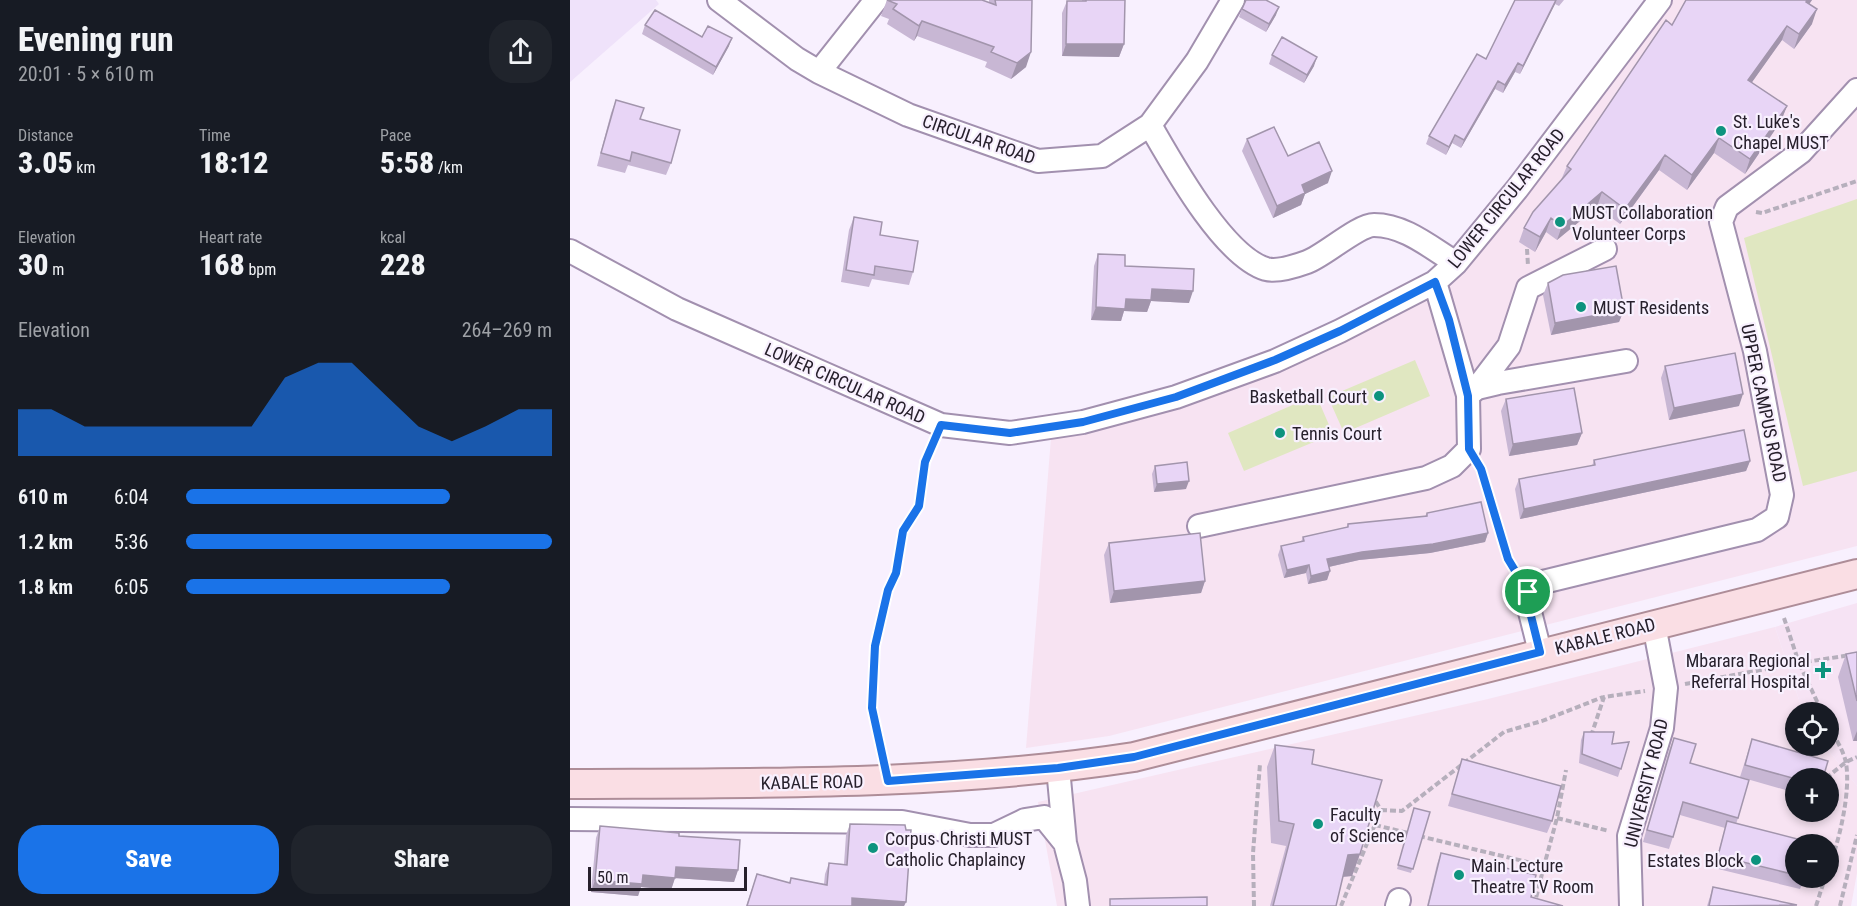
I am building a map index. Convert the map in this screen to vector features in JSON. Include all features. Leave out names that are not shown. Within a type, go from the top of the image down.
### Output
[{"type":"main road","name":"KABALE ROAD","points":[[570,784],[888,781],[1058,768],[1134,757],[1540,652],[1857,574]]},
{"type":"street","name":"CIRCULAR ROAD","points":[[719,0],[797,59],[819,72],[908,115],[1038,161],[1102,156],[1150,125],[1197,61],[1233,0]]},
{"type":"street","points":[[819,72],[876,0]]},
{"type":"street","name":"LOWER CIRCULAR ROAD","points":[[570,251],[677,309],[941,425],[1010,433],[1083,422],[1176,397],[1286,356],[1435,282],[1456,263],[1517,189],[1659,0]]},
{"type":"street","name":"UPPER CAMPUS ROAD","points":[[1528,592],[1539,583],[1757,530],[1777,517],[1782,495],[1755,351],[1721,222],[1727,207],[1738,196],[1802,152],[1857,90]]},
{"type":"street","points":[[1150,125],[1181,179],[1225,238],[1261,266],[1268,269],[1308,262],[1371,225],[1390,227],[1410,234],[1456,263]]},
{"type":"street","points":[[1473,392],[1509,346],[1528,288],[1605,249]]},
{"type":"street","points":[[1199,526],[1426,478],[1452,466],[1469,449],[1473,392],[1435,282]]},
{"type":"street","points":[[1473,392],[1626,360]]},
{"type":"street","points":[[1528,592],[1528,604],[1540,652]]},
{"type":"street","name":"UNIVERSITY ROAD","points":[[1630,906],[1629,836],[1662,728],[1666,688],[1654,625]]},
{"type":"street","points":[[1058,768],[1065,843],[1075,881],[1078,906]]},
{"type":"street","points":[[570,819],[902,822],[970,835],[994,835],[1025,820],[1044,817],[1065,843]]},
{"type":"path","points":[[1738,196],[1749,208],[1762,213],[1857,181]]},
{"type":"path","points":[[888,781],[872,708],[875,646],[888,590],[896,573],[903,531],[919,506],[925,462],[941,425]]},
{"type":"path","points":[[1469,449],[1481,469],[1508,559],[1528,592]]},
{"type":"path","points":[[1777,594],[1799,663],[1817,702]]},
{"type":"path","points":[[1381,810],[1402,811],[1504,732],[1542,721],[1604,697],[1857,654]]},
{"type":"path","points":[[1590,739],[1604,697]]},
{"type":"path","points":[[1839,748],[1846,762],[1846,784],[1839,834]]},
{"type":"path","points":[[1839,768],[1857,757]]},
{"type":"path","points":[[1254,906],[1253,853],[1260,764]]},
{"type":"path","points":[[1534,906],[1557,818],[1566,770]]},
{"type":"path","points":[[1341,906],[1381,810],[1376,798],[1365,794]]},
{"type":"path","points":[[1557,818],[1629,836]]},
{"type":"path","points":[[1375,825],[1544,866]]},
{"type":"path","points":[[1840,906],[1857,835]]},
{"type":"path","points":[[1816,906],[1822,888]]},
{"type":"shaded area","points":[[570,0],[656,0],[659,4],[570,82]]},
{"type":"shaded area","points":[[1665,0],[1857,0],[1857,546],[1109,736],[1026,748],[1051,438],[1225,390],[1409,309],[1487,246]]},
{"type":"shaded area","name":"Mbarara Regional Referral Hospital","points":[[1857,603],[1857,786],[1833,756],[1839,756],[1839,702],[1800,702],[1775,627]]},
{"type":"shaded area","points":[[1775,627],[1800,702],[1785,702],[1785,756],[1833,756],[1857,786],[1857,873],[1851,906],[1057,906],[1038,802],[1488,699]]},
{"type":"green space","points":[[1857,199],[1857,471],[1803,486],[1744,238]]},
{"type":"green space","name":"Basketball Court","points":[[1415,360],[1430,396],[1344,433],[1328,397]]},
{"type":"green space","name":"Tennis Court","points":[[1316,395],[1333,434],[1244,471],[1228,433]]},
{"type":"building","points":[[887,0],[982,0],[996,5],[995,0],[1032,0],[1031,52],[1017,63],[991,52],[994,47],[922,21],[919,26],[893,9],[897,4]]},
{"type":"building","points":[[1125,0],[1124,44],[1066,44],[1067,1]]},
{"type":"building","points":[[1246,0],[1266,0],[1279,7],[1269,24],[1242,9]]},
{"type":"building","points":[[1515,0],[1556,0],[1523,66],[1518,63],[1505,85],[1498,81],[1464,140],[1455,135],[1449,147],[1429,136],[1477,54],[1486,59]]},
{"type":"building","points":[[1686,0],[1807,0],[1806,2],[1817,9],[1799,34],[1787,26],[1748,80],[1787,106],[1750,159],[1719,138],[1692,175],[1665,155],[1625,209],[1602,192],[1562,226],[1551,218],[1540,237],[1524,228],[1533,212],[1571,169],[1567,166],[1666,20],[1672,25]]},
{"type":"building","points":[[655,10],[702,37],[708,26],[732,38],[716,67],[645,25]]},
{"type":"building","points":[[1282,37],[1317,57],[1307,75],[1272,55]]},
{"type":"building","points":[[616,100],[644,108],[640,119],[680,130],[671,163],[632,152],[630,161],[601,153]]},
{"type":"building","points":[[1274,127],[1288,156],[1319,142],[1332,171],[1302,185],[1305,193],[1277,206],[1247,139]]},
{"type":"building","points":[[854,217],[882,222],[880,235],[918,241],[913,272],[875,266],[874,275],[846,270]]},
{"type":"building","points":[[1098,254],[1125,255],[1125,266],[1194,269],[1193,291],[1152,289],[1151,300],[1126,299],[1125,309],[1096,307]]},
{"type":"building","name":"MUST Residents","points":[[1616,266],[1624,310],[1555,323],[1548,283],[1563,275]]},
{"type":"building","name":"MUST Residents","points":[[1735,353],[1743,394],[1674,408],[1665,366]]},
{"type":"building","points":[[1574,388],[1582,433],[1513,444],[1506,399]]},
{"type":"building","points":[[1744,430],[1750,461],[1524,509],[1519,479],[1595,465],[1594,460]]},
{"type":"building","points":[[1187,462],[1189,481],[1157,484],[1155,466]]},
{"type":"building","points":[[1481,502],[1488,533],[1433,544],[1362,552],[1327,559],[1330,571],[1311,576],[1309,565],[1287,570],[1281,546],[1304,541],[1303,537],[1348,527],[1348,524],[1427,516],[1427,513]]},
{"type":"building","points":[[1200,533],[1205,581],[1114,591],[1109,543]]},
{"type":"building","points":[[1857,652],[1857,701],[1846,654]]},
{"type":"building","points":[[1584,732],[1614,732],[1612,744],[1629,742],[1621,769],[1582,754]]},
{"type":"building","points":[[1674,738],[1696,744],[1690,763],[1749,780],[1738,818],[1683,802],[1673,837],[1647,830]]},
{"type":"building","points":[[1752,739],[1785,749],[1785,756],[1811,756],[1828,761],[1826,768],[1785,768],[1785,776],[1745,765]]},
{"type":"building","name":"Faculty of Science","points":[[1275,745],[1314,750],[1312,764],[1382,780],[1360,854],[1348,855],[1336,906],[1273,906],[1294,824],[1279,821]]},
{"type":"building","points":[[1462,759],[1561,786],[1552,821],[1452,794]]},
{"type":"building","points":[[1414,808],[1430,812],[1413,869],[1398,865]]},
{"type":"building","points":[[1727,821],[1785,836],[1785,872],[1718,856]]},
{"type":"building","points":[[850,824],[905,825],[906,830],[911,830],[906,902],[852,898],[852,906],[747,906],[757,874],[790,883],[791,878],[827,885],[829,863],[847,865]]},
{"type":"building","points":[[600,826],[679,833],[679,836],[740,840],[738,870],[676,867],[675,878],[643,875],[642,884],[595,880]]},
{"type":"building","points":[[1441,853],[1536,875],[1531,897],[1563,906],[1428,906]]},
{"type":"building","points":[[1713,887],[1797,905],[1709,906]]},
{"type":"building","points":[[1207,897],[1207,906],[1110,906],[1110,899]]},
{"type":"place","name":"St. Luke's Chapel MUST","points":[[1721,131]]},
{"type":"place","name":"MUST Collaboration Volunteer Corps","points":[[1560,222]]},
{"type":"place","name":"MUST Residents","points":[[1581,307]]},
{"type":"place","name":"Basketball Court","points":[[1379,396]]},
{"type":"place","name":"Tennis Court","points":[[1280,433]]},
{"type":"place","name":"Mbarara Regional Referral Hospital","points":[[1823,670]]},
{"type":"place","name":"Faculty of Science","points":[[1318,824]]},
{"type":"place","name":"Corpus Christi MUST Catholic Chaplaincy","points":[[873,848]]},
{"type":"place","name":"Estates Block","points":[[1756,860]]},
{"type":"place","name":"Main Lecture Theatre TV Room","points":[[1459,875]]},
{"type":"route","points":[[1435,282],[1449,320],[1468,396],[1469,449],[1481,469],[1508,559],[1528,592],[1528,604],[1540,652],[1134,757],[1058,768],[951,778],[888,781],[872,708],[875,646],[888,590],[896,573],[903,531],[919,506],[925,462],[941,425],[1010,433],[1083,422],[1176,397],[1275,360],[1340,331],[1435,282]]}]
